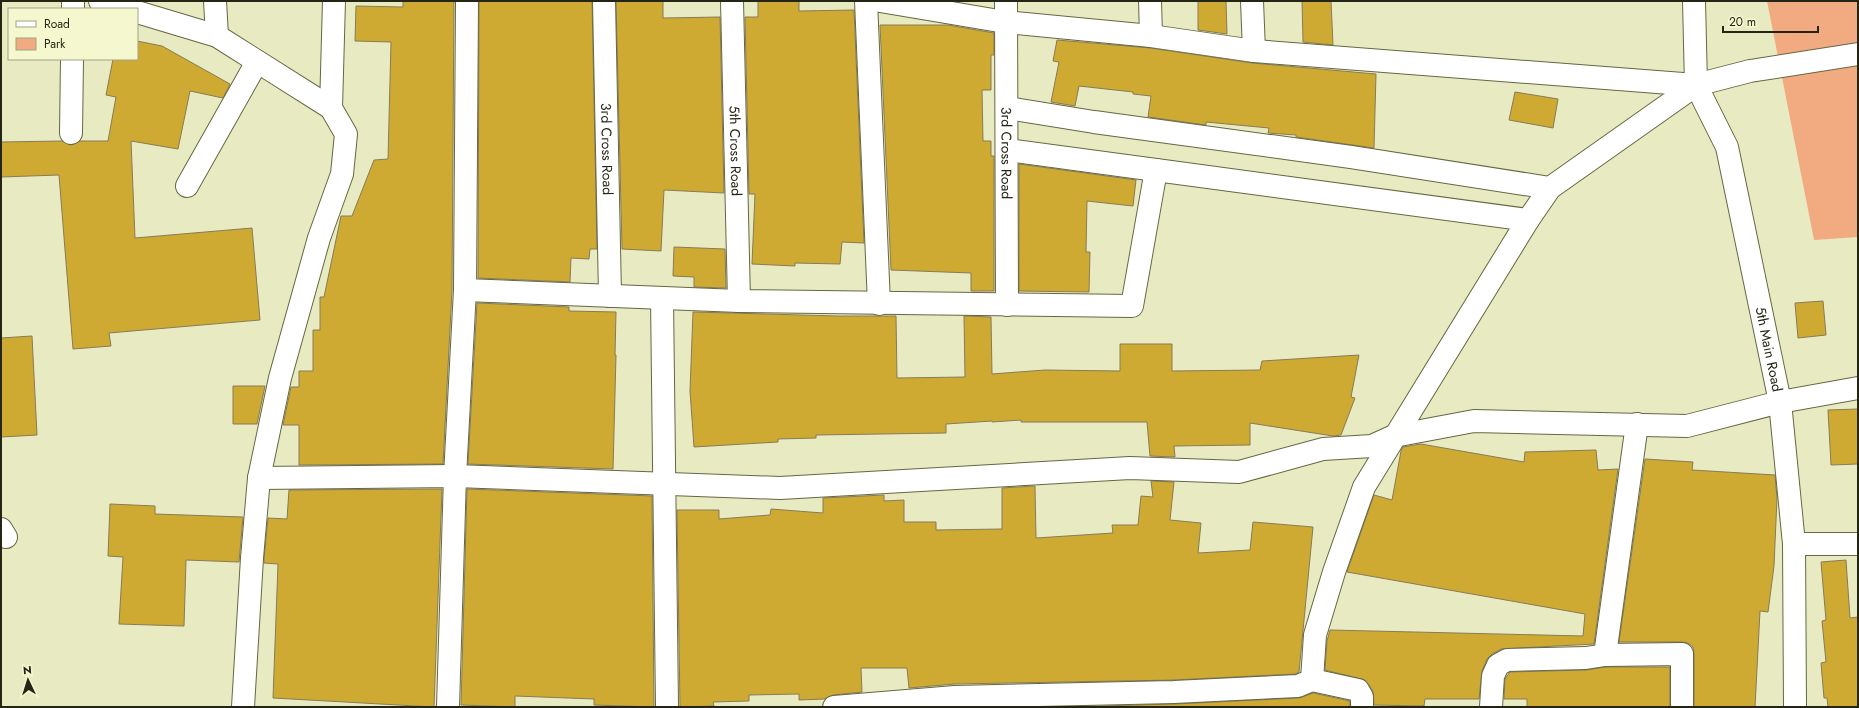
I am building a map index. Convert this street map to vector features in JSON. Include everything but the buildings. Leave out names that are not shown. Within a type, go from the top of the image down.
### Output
[{"type":"street","points":[[100,1],[124,8]]},
{"type":"street","points":[[215,1],[217,36]]},
{"type":"street","points":[[331,108],[334,1]]},
{"type":"street","points":[[448,707],[455,476],[465,290],[467,1]]},
{"type":"street","name":"3rd Cross Road","points":[[604,1],[610,296]]},
{"type":"street","name":"5th Cross Road","points":[[732,1],[739,301]]},
{"type":"street","points":[[866,1],[879,304]]},
{"type":"street","points":[[880,1],[1005,11],[1151,36],[1254,51],[1696,85]]},
{"type":"street","points":[[1150,1],[1151,36]]},
{"type":"street","points":[[1252,1],[1254,51]]},
{"type":"street","name":"5th Main Road","points":[[1694,1],[1696,85],[1727,147],[1780,402],[1794,544],[1795,707]]},
{"type":"street","name":"3rd Cross Road","points":[[1005,11],[1007,108],[1007,305]]},
{"type":"street","points":[[138,12],[217,36],[331,108],[346,134],[342,174],[319,238],[282,371],[259,478],[242,707]]},
{"type":"street","points":[[1312,680],[1315,635],[1334,572],[1364,487],[1528,220],[1550,188],[1696,85],[1750,70],[1858,54]]},
{"type":"street","points":[[71,133],[72,60]]},
{"type":"street","points":[[187,186],[258,62]]},
{"type":"street","points":[[1007,108],[1094,122],[1352,157],[1550,188]]},
{"type":"street","points":[[1007,150],[1528,220]]},
{"type":"street","points":[[465,290],[739,301],[879,304],[1132,306],[1156,170]]},
{"type":"street","points":[[662,298],[667,707]]},
{"type":"street","points":[[259,478],[455,476],[780,488],[1130,468],[1239,472],[1323,449],[1372,446],[1394,436],[1474,421],[1687,426],[1780,402],[1858,388]]},
{"type":"street","points":[[1605,655],[1636,424]]},
{"type":"street","points":[[1794,544],[1858,544]]},
{"type":"street","points":[[1491,707],[1493,676],[1498,664],[1507,660],[1586,658],[1605,655],[1682,654],[1682,707]]},
{"type":"street","points":[[834,707],[955,697],[1174,700],[1298,686],[1312,680],[1358,690],[1362,697],[1362,707]]},
{"type":"green space","points":[[1767,1],[1858,1],[1858,237],[1814,240]]}]
